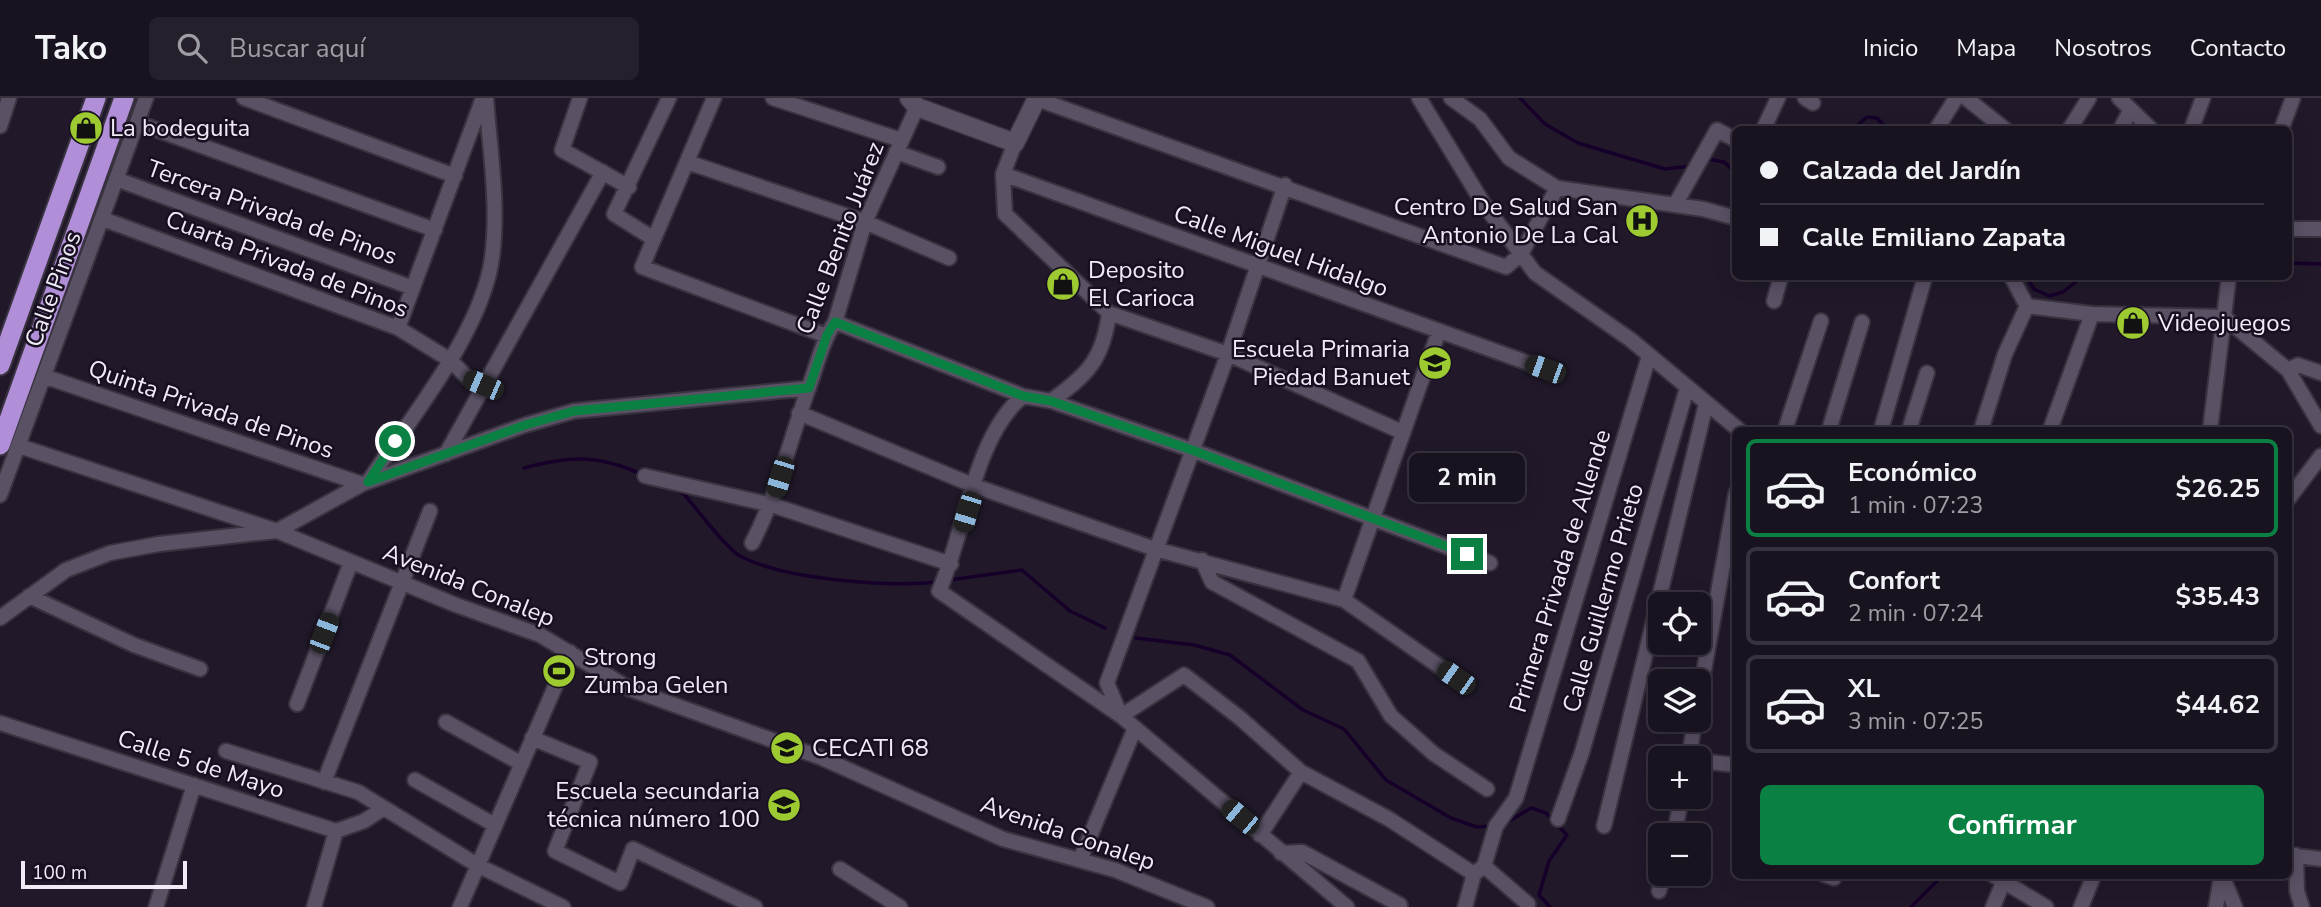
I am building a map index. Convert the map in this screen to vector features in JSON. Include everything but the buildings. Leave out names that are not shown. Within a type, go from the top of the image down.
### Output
[{"type":"highway","points":[[0,365],[96,98]]},
{"type":"highway","points":[[9,446],[124,98]]},
{"type":"street","points":[[0,126],[9,98]]},
{"type":"street","points":[[129,98],[145,101]]},
{"type":"street","points":[[244,98],[455,176]]},
{"type":"street","points":[[398,328],[484,98]]},
{"type":"street","points":[[365,483],[450,360],[484,293],[492,260],[495,210],[484,98]]},
{"type":"street","points":[[580,98],[561,147],[629,187]]},
{"type":"street","points":[[654,239],[614,214],[669,98]]},
{"type":"street","points":[[714,98],[642,267],[827,335]]},
{"type":"street","points":[[773,98],[899,146],[938,167]]},
{"type":"street","points":[[1419,98],[1483,203],[1535,273],[1568,294],[1649,356],[1735,427]]},
{"type":"street","points":[[1451,98],[1480,119],[1509,158],[1557,188],[1675,205],[1732,217]]},
{"type":"street","points":[[1765,126],[1778,98]]},
{"type":"street","points":[[1938,126],[1956,98]]},
{"type":"street","points":[[1966,98],[2001,126]]},
{"type":"street","points":[[2072,126],[2089,98]]},
{"type":"street","points":[[2119,98],[2147,126]]},
{"type":"street","points":[[2192,126],[2203,98]]},
{"type":"street","points":[[2282,126],[2293,98]]},
{"type":"street","points":[[1402,432],[1228,354],[1109,313],[1005,214],[1003,174],[1037,99],[1285,185],[1506,267],[1521,254],[1557,188]]},
{"type":"street","name":"Calle Pinos","points":[[0,495],[9,446],[46,377],[145,101]]},
{"type":"street","points":[[913,103],[1015,143]]},
{"type":"street","name":"Calle Benito Juárez","points":[[752,543],[772,505],[799,413],[827,335],[835,322],[865,222],[899,146],[913,103]]},
{"type":"street","points":[[2122,126],[2130,111]]},
{"type":"street","points":[[138,123],[435,230]]},
{"type":"street","points":[[1675,205],[1717,130],[1732,138]]},
{"type":"street","points":[[687,162],[865,222],[949,258]]},
{"type":"street","points":[[446,454],[603,172]]},
{"type":"street","name":"Calle Miguel Hidalgo","points":[[1003,174],[1545,369]]},
{"type":"street","name":"Tercera Privada de Pinos","points":[[116,179],[413,288]]},
{"type":"street","points":[[1121,716],[1107,683],[1228,354],[1285,185]]},
{"type":"street","name":"Cuarta Privada de Pinos","points":[[103,219],[398,328],[450,360],[468,379],[483,385]]},
{"type":"street","points":[[2292,229],[2321,229]]},
{"type":"street","points":[[1504,233],[1533,231]]},
{"type":"street","points":[[1774,301],[1780,280]]},
{"type":"street","points":[[1882,427],[1924,280]]},
{"type":"street","points":[[2013,280],[2027,306]]},
{"type":"street","points":[[2210,427],[2229,280]]},
{"type":"street","points":[[2027,306],[2092,314],[2224,317],[2288,370],[2317,413],[2321,426]]},
{"type":"street","points":[[1982,427],[2005,354],[2027,306]]},
{"type":"street","points":[[1051,401],[1081,379],[1095,364],[1109,313]]},
{"type":"street","points":[[2051,427],[2092,314]]},
{"type":"street","points":[[1786,427],[1821,321]]},
{"type":"street","points":[[835,322],[1023,396],[1051,401],[1192,450],[1375,517],[1490,564]]},
{"type":"street","points":[[1830,427],[1862,322]]},
{"type":"street","points":[[1344,600],[1439,331]]},
{"type":"street","name":"Primera Privada de Allende","points":[[1479,870],[1496,825],[1516,798],[1649,356]]},
{"type":"street","points":[[2288,370],[2298,365],[2321,373]]},
{"type":"street","points":[[1910,427],[1927,373]]},
{"type":"street","name":"Quinta Privada de Pinos","points":[[46,377],[365,483]]},
{"type":"street","points":[[0,618],[66,570],[110,553],[159,544],[277,531],[365,483],[525,425],[574,411],[809,388]]},
{"type":"street","name":"Calle Guillermo Prieto","points":[[1558,819],[1582,752],[1687,388]]},
{"type":"street","points":[[1023,396],[1007,409],[984,452],[951,564],[939,591],[1121,716],[1348,907]]},
{"type":"street","points":[[1604,826],[1706,404]]},
{"type":"street","points":[[799,413],[975,486],[1155,549],[1344,600],[1456,678]]},
{"type":"street","name":"Avenida Conalep","points":[[9,446],[277,531],[540,635],[630,689],[822,758],[1003,839],[1115,870],[1207,907]]},
{"type":"street","points":[[2292,494],[2321,456]]},
{"type":"street","points":[[645,476],[772,505],[951,564]]},
{"type":"street","points":[[324,782],[430,511]]},
{"type":"street","points":[[1704,669],[1732,515]]},
{"type":"street","points":[[1202,560],[1212,582],[1358,661],[1391,716],[1434,754],[1487,789]]},
{"type":"street","points":[[297,704],[351,562]]},
{"type":"street","points":[[29,596],[134,645],[200,669]]},
{"type":"street","points":[[460,907],[493,824],[570,652]]},
{"type":"street","points":[[1121,716],[1184,675],[1240,718],[1301,772],[1479,870],[1528,904]]},
{"type":"street","points":[[446,722],[522,764]]},
{"type":"street","name":"Calle 5 de Mayo","points":[[0,723],[336,831]]},
{"type":"street","points":[[1080,860],[1135,728]]},
{"type":"street","points":[[532,738],[590,762],[555,851],[620,883],[633,849],[755,907]]},
{"type":"street","points":[[226,751],[358,792],[477,865],[563,907]]},
{"type":"street","points":[[1711,762],[1732,765]]},
{"type":"street","points":[[1261,835],[1301,772]]},
{"type":"street","points":[[415,780],[493,824]]},
{"type":"street","points":[[156,907],[194,785]]},
{"type":"street","points":[[319,906],[336,831],[364,821],[384,808]]},
{"type":"street","points":[[1281,853],[1302,852],[1400,905]]},
{"type":"street","points":[[2302,907],[2297,891],[2293,855],[2321,859]]},
{"type":"street","points":[[840,869],[883,903],[901,907]]},
{"type":"street","points":[[1465,907],[1479,870]]},
{"type":"street","points":[[1993,907],[2000,879]]},
{"type":"street","points":[[2004,879],[2046,907]]},
{"type":"street","points":[[2081,907],[2092,879]]},
{"type":"street","points":[[2216,907],[2220,879]]},
{"type":"street","points":[[2223,879],[2235,907]]},
{"type":"street","points":[[1659,891],[1660,886]]},
{"type":"waterway","points":[[1520,98],[1545,124],[1578,143],[1665,169],[1691,166]]},
{"type":"waterway","points":[[1859,126],[1867,117],[1877,118],[1884,126]]},
{"type":"waterway","points":[[1707,159],[1724,162],[1732,169]]},
{"type":"waterway","points":[[2292,263],[2321,264]]},
{"type":"waterway","points":[[2028,280],[2034,289],[2049,296],[2063,292],[2078,280]]},
{"type":"waterway","points":[[524,468],[555,461],[583,459],[610,463],[641,474]]},
{"type":"waterway","points":[[673,489],[684,494],[736,553],[761,565],[838,580],[938,582]]},
{"type":"waterway","points":[[949,580],[1022,570],[1070,611],[1105,628]]},
{"type":"waterway","points":[[1136,638],[1194,645],[1230,655],[1303,710],[1344,729],[1386,780],[1451,818],[1477,827],[1492,826]]},
{"type":"waterway","points":[[1506,823],[1531,808],[1546,813],[1567,835],[1549,861],[1539,895],[1550,907]]},
{"type":"waterway","points":[[1911,907],[1937,881]]},
{"type":"place","name":"La bodeguita","points":[[86,128]]},
{"type":"place","name":"Centro De Salud San Antonio De La Cal","points":[[1642,221]]},
{"type":"place","name":"Deposito El Carioca","points":[[1063,284]]},
{"type":"place","name":"Videojuegos","points":[[2133,323]]},
{"type":"place","name":"Escuela Primaria Piedad Banuet","points":[[1435,363]]},
{"type":"place","name":"Strong Zumba Gelen","points":[[559,671]]},
{"type":"place","name":"CECATI 68","points":[[787,748]]},
{"type":"place","name":"Escuela secundaria técnica número 100","points":[[784,805]]},
{"type":"route","points":[[395,441],[368,482],[525,425],[574,411],[786,393],[809,388],[827,335],[835,322],[1023,396],[1051,401],[1192,450],[1467,554]]}]
